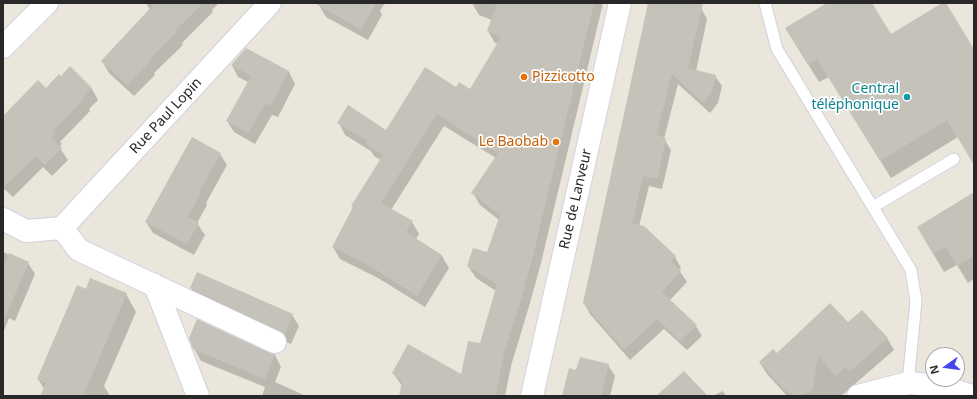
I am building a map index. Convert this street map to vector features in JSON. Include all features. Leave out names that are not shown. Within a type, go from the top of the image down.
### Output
[{"type":"street","points":[[3,47],[47,3]]},
{"type":"street","name":"Rue Paul Lopin","points":[[62,228],[270,3]]},
{"type":"street","name":"Rue de Lanveur","points":[[532,396],[620,3]]},
{"type":"street","points":[[3,219],[26,231],[62,228],[79,250],[275,342]]},
{"type":"street","points":[[155,285],[198,396]]},
{"type":"street","points":[[858,396],[908,384],[941,386],[972,396]]},
{"type":"lane","points":[[765,3],[777,50],[911,270],[916,301],[908,384]]},
{"type":"lane","points":[[873,207],[954,158]]},
{"type":"building","points":[[155,3],[203,3],[176,30],[177,32],[127,85],[101,61]]},
{"type":"building","points":[[314,3],[376,3],[361,29]]},
{"type":"building","points":[[497,3],[594,3],[524,290],[504,353],[496,393],[501,396],[399,396],[402,382],[392,373],[408,344],[461,374],[468,341],[480,343],[497,284],[467,266],[473,248],[487,252],[500,215],[471,193],[498,153],[437,114],[381,203],[413,221],[406,232],[442,255],[417,296],[370,266],[332,247],[353,207],[351,206],[383,155],[366,144],[367,141],[337,123],[348,105],[386,130],[425,67],[456,87],[459,82],[470,89],[501,37],[487,31]]},
{"type":"building","points":[[648,3],[703,3],[688,68],[716,75],[712,92],[703,103],[672,74],[657,134],[666,139],[657,179],[643,176],[632,223],[644,226],[676,256],[671,261],[681,271],[662,292],[697,325],[680,341],[657,319],[624,350],[583,303]]},
{"type":"building","name":"Central téléphonique","points":[[827,3],[872,3],[891,34],[942,3],[946,3],[974,49],[974,165],[947,120],[880,161],[817,59],[808,65],[785,28]]},
{"type":"building","points":[[246,48],[289,71],[271,106],[266,103],[248,133],[226,121],[251,76],[231,65]]},
{"type":"building","points":[[70,66],[92,88],[83,97],[84,99],[54,130],[56,132],[51,137],[62,148],[45,165],[36,156],[3,188],[3,116],[38,80],[46,88],[59,74],[61,76]]},
{"type":"building","points":[[192,137],[221,153],[199,192],[201,193],[188,217],[199,223],[187,244],[145,222]]},
{"type":"building","points":[[974,192],[974,255],[957,266],[946,247],[933,254],[917,227]]},
{"type":"building","points":[[9,253],[29,262],[3,322],[3,268]]},
{"type":"building","points":[[197,272],[293,314],[285,334],[190,288]]},
{"type":"building","points":[[90,278],[127,293],[83,396],[40,396],[46,383],[37,379],[77,285],[86,289]]},
{"type":"building","points":[[830,303],[848,322],[862,310],[888,338],[849,372],[845,367],[836,376],[818,356],[812,391],[796,396],[784,390],[759,362],[773,349],[777,353]]},
{"type":"building","points":[[197,319],[275,354],[265,379],[193,349],[189,338]]},
{"type":"building","points":[[580,357],[609,364],[601,396],[562,396],[569,368],[576,370]]},
{"type":"building","points":[[684,371],[708,396],[656,396]]},
{"type":"place","name":"Pizzicotto","points":[[524,77]]},
{"type":"place","name":"Central téléphonique","points":[[907,97]]},
{"type":"place","name":"Le Baobab","points":[[556,142]]}]
